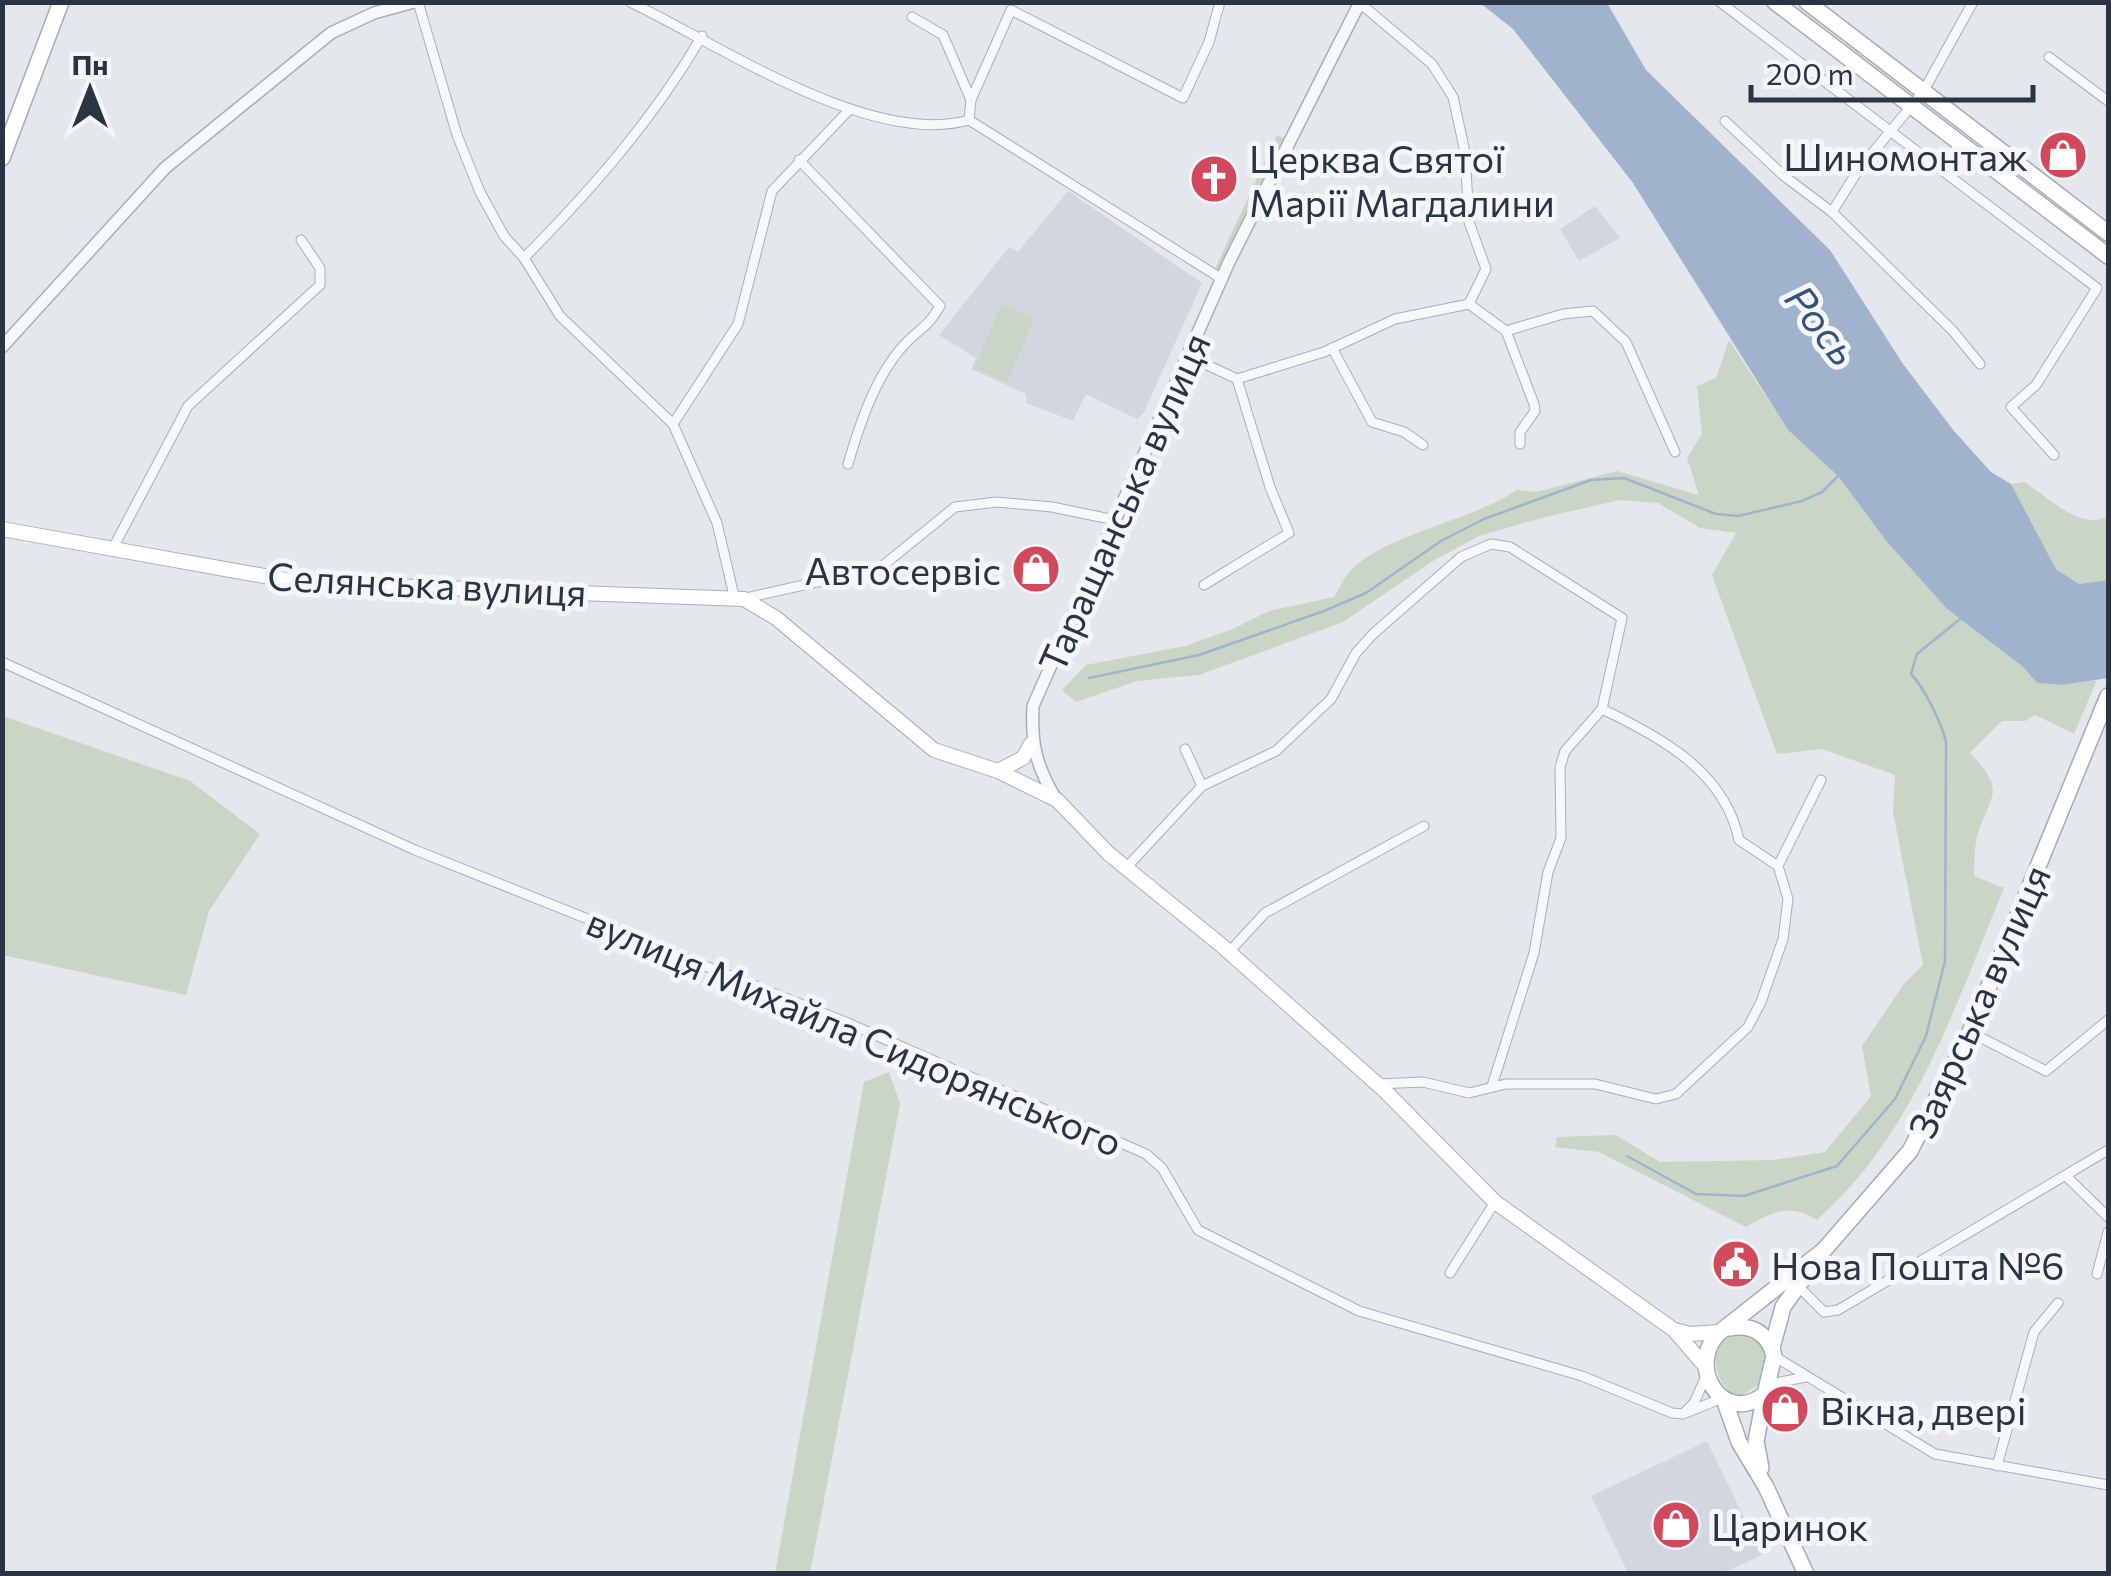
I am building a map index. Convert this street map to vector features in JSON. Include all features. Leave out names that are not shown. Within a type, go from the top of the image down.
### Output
[{"type":"main road","points":[[2,158],[60,2]]},
{"type":"main road","points":[[1774,2],[2108,256]]},
{"type":"main road","points":[[1807,2],[2108,233]]},
{"type":"main road","name":"Селянська вулиця","points":[[2,529],[303,583],[637,592],[739,600]]},
{"type":"main road","points":[[739,600],[776,618],[934,750],[998,771],[1057,800],[1126,868],[1229,952],[1378,1084],[1495,1202],[1674,1330],[1706,1370],[1723,1400],[1739,1442],[1766,1486],[1806,1574]]},
{"type":"main road","name":"Заярська вулиця","points":[[1773,1352],[1783,1307],[1824,1250],[1910,1152],[1970,1032],[2108,696]]},
{"type":"main road","points":[[998,771],[1023,758],[1030,744]]},
{"type":"main road","name":"Заярська вулиця","points":[[1725,1330],[1824,1250]]},
{"type":"main road","points":[[1674,1330],[1699,1334],[1755,1330],[1773,1352],[1756,1441],[1766,1486]]},
{"type":"main road","points":[[1706,1370],[1708,1346],[1725,1330]]},
{"type":"main road","points":[[1723,1400],[1750,1403],[1768,1389]]},
{"type":"street","points":[[2,347],[166,168],[331,33],[374,13],[416,2],[457,135],[480,192],[504,236],[524,258],[560,316],[673,424],[717,523],[739,600]]},
{"type":"street","points":[[630,2],[806,92],[850,109],[929,126],[969,120],[1222,279]]},
{"type":"street","points":[[969,120],[971,100],[1011,10],[1183,98],[1209,42],[1220,2]]},
{"type":"street","points":[[1720,2],[2097,288],[2047,369],[2011,407],[2054,455]]},
{"type":"street","points":[[1832,212],[1888,132],[1923,92],[1973,2]]},
{"type":"street","points":[[1361,3],[1402,34],[1432,64],[1452,97],[1467,166],[1469,222],[1486,264],[1469,304]]},
{"type":"street","name":"Таращанська вулиця","points":[[1030,744],[1033,706],[1222,279],[1361,3]]},
{"type":"street","points":[[912,17],[943,35],[971,100]]},
{"type":"street","points":[[524,258],[622,153],[665,99],[702,36]]},
{"type":"street","points":[[2049,57],[2108,101]]},
{"type":"street","points":[[673,424],[738,324],[765,209],[775,186],[850,109]]},
{"type":"street","points":[[1725,121],[1784,176],[1832,212],[1954,331],[1980,364]]},
{"type":"street","points":[[799,160],[940,306],[926,331],[910,338],[869,403],[848,464]]},
{"type":"street","points":[[113,548],[188,406],[320,285],[320,268],[300,240]]},
{"type":"street","points":[[1188,356],[1237,380],[1332,348],[1395,320],[1469,304],[1506,331],[1534,404],[1535,411],[1520,432],[1520,444]]},
{"type":"street","points":[[1506,331],[1563,314],[1592,311],[1626,342],[1675,452]]},
{"type":"street","points":[[1332,348],[1372,422],[1404,432],[1423,445]]},
{"type":"street","points":[[1204,585],[1289,533],[1270,487],[1237,380]]},
{"type":"street","name":"Селянська вулиця","points":[[739,600],[880,568],[955,507],[997,502],[1052,507],[1115,520]]},
{"type":"street","points":[[1126,868],[1202,786],[1276,751],[1332,699],[1356,653],[1446,568],[1477,548],[1510,547],[1622,618],[1602,709],[1582,726],[1564,751],[1559,794],[1561,838],[1548,872],[1534,953],[1492,1086]]},
{"type":"street","name":"вулиця Михайла Сидорянського","points":[[2,662],[415,850],[848,1023],[1146,1154],[1162,1168],[1198,1230],[1359,1312],[1582,1376],[1682,1414]]},
{"type":"street","points":[[1378,1084],[1423,1082],[1469,1093],[1492,1086],[1595,1084],[1656,1099],[1676,1094],[1748,1028],[1783,939],[1788,898],[1778,866],[1739,840],[1733,813],[1720,792],[1680,752],[1602,709]]},
{"type":"street","points":[[1030,744],[1038,770],[1057,800]]},
{"type":"street","points":[[1185,749],[1202,786]]},
{"type":"street","points":[[1778,866],[1821,780]]},
{"type":"street","points":[[1229,952],[1265,913],[1424,826]]},
{"type":"street","points":[[1970,1032],[2046,1071],[2108,1020]]},
{"type":"street","points":[[1798,1286],[1824,1312],[1838,1310],[2108,1150]]},
{"type":"street","points":[[2067,1176],[2108,1217]]},
{"type":"street","points":[[1450,1273],[1495,1202]]},
{"type":"street","points":[[2097,1274],[2108,1232]]},
{"type":"street","points":[[1997,1466],[2034,1332],[2058,1303]]},
{"type":"street","points":[[1773,1352],[1935,1454],[2108,1485]]},
{"type":"street","points":[[1682,1414],[1694,1403],[1706,1370]]},
{"type":"street","points":[[1768,1389],[1808,1377]]},
{"type":"street","points":[[1682,1414],[1723,1400]]},
{"type":"shaded area","points":[[1068,191],[1202,283],[1144,412],[1137,419],[1086,394],[1073,421],[1026,403],[1026,394],[971,369],[976,358],[939,335],[1009,247],[1018,252]]},
{"type":"shaded area","points":[[1595,206],[1620,238],[1579,261],[1560,229]]},
{"type":"shaded area","name":"Царинок","points":[[1707,1441],[1762,1555],[1723,1573],[1628,1573],[1591,1496]]},
{"type":"green space","points":[[1277,135],[1290,141],[1220,269],[1215,269]]},
{"type":"green space","points":[[1002,304],[1035,318],[1007,382],[974,367]]},
{"type":"green space","points":[[1729,340],[1788,430],[1838,476],[1887,542],[1946,608],[2023,667],[2037,683],[2063,685],[2097,680],[2074,734],[2035,715],[2025,721],[2002,721],[1970,753],[1989,776],[1993,793],[1977,836],[1974,876],[2004,888],[1929,1066],[1881,1148],[1817,1220],[1798,1212],[1782,1211],[1746,1227],[1599,1152],[1555,1147],[1557,1137],[1616,1135],[1660,1162],[1773,1160],[1825,1152],[1871,1096],[1862,1046],[1904,984],[1923,965],[1893,812],[1895,775],[1822,749],[1777,754],[1712,575],[1736,533],[1700,528],[1658,503],[1620,500],[1545,517],[1479,536],[1433,561],[1343,622],[1199,675],[1137,681],[1076,702],[1062,690],[1086,665],[1185,646],[1269,611],[1334,597],[1350,571],[1365,558],[1517,490],[1536,492],[1617,471],[1699,495],[1687,458],[1702,434],[1697,386],[1716,378]]},
{"type":"green space","points":[[2024,482],[2076,516],[2098,520],[2108,516],[2108,580],[2079,584],[2056,569],[2011,484]]},
{"type":"green space","points":[[3,716],[190,781],[260,834],[209,911],[186,995],[3,955]]},
{"type":"green space","points":[[889,1072],[900,1104],[810,1573],[775,1573],[864,1082]]},
{"type":"green space","points":[[1731,1333],[1750,1334],[1766,1354],[1763,1382],[1738,1398],[1722,1382],[1716,1359],[1717,1343]]},
{"type":"water","name":"Рось","points":[[1480,3],[1607,3],[1646,70],[1830,250],[1903,364],[1954,431],[1991,472],[2011,484],[2056,569],[2079,584],[2108,580],[2108,678],[2063,685],[2037,683],[2023,667],[1946,608],[1887,542],[1838,476],[1788,430],[1633,183],[1513,29]]},
{"type":"waterway","points":[[1089,678],[1199,655],[1324,611],[1366,593],[1441,541],[1484,519],[1591,480],[1624,478],[1716,514],[1738,516],[1802,501],[1822,492],[1838,476]]},
{"type":"waterway","points":[[1627,1156],[1696,1194],[1744,1196],[1837,1166],[1895,1099],[1926,1036],[1945,961],[1946,742],[1932,706],[1911,674],[1917,654],[1960,619]]},
{"type":"place","name":"Шиномонтаж","points":[[2063,155]]},
{"type":"place","name":"Церква Святої Марії Магдалини","points":[[1214,179]]},
{"type":"place","name":"Автосервіс","points":[[1036,569]]},
{"type":"place","name":"Нова Пошта №6","points":[[1736,1264]]},
{"type":"place","name":"Вікна, двері","points":[[1785,1409]]},
{"type":"place","name":"Царинок","points":[[1676,1525]]}]
